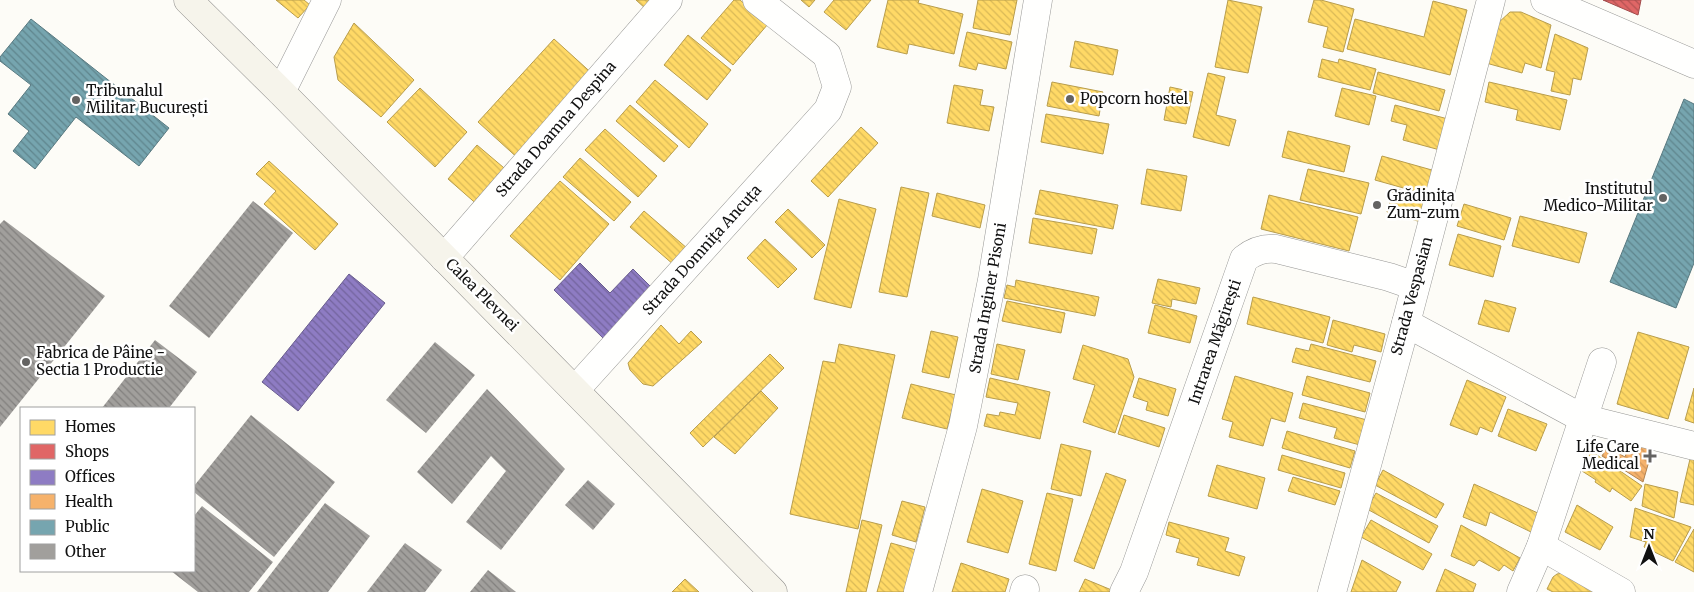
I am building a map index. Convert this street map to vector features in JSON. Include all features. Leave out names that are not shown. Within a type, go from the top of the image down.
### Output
[{"type":"main road","name":"Calea Plevnei","points":[[188,0],[773,592]]},
{"type":"street","points":[[281,92],[327,0]]},
{"type":"street","name":"Strada Doamna Despina","points":[[444,258],[668,0]]},
{"type":"street","name":"Strada Domnița Ancuța","points":[[575,390],[828,110],[837,87],[827,55],[757,0]]},
{"type":"street","name":"Strada Inginer Pisoni","points":[[918,592],[963,426],[992,280],[1038,0]]},
{"type":"street","name":"Strada Vespasian","points":[[1332,592],[1406,323],[1491,0]]},
{"type":"street","points":[[1545,0],[1694,64]]},
{"type":"street","name":"Intrarea Măgirești","points":[[1124,592],[1134,572],[1244,259],[1252,252],[1267,248],[1276,249],[1389,277],[1415,286]]},
{"type":"street","points":[[1406,323],[1582,418],[1694,446]]},
{"type":"street","points":[[1521,592],[1541,546],[1602,362]]},
{"type":"street","points":[[1541,546],[1621,592]]},
{"type":"building: Homes","points":[[276,0],[304,0],[310,5],[298,18]]},
{"type":"building: Homes","points":[[636,0],[654,0],[646,9]]},
{"type":"building: Homes","points":[[734,0],[740,0],[768,24],[733,65],[701,38]]},
{"type":"building: Homes","points":[[801,0],[815,0],[809,7]]},
{"type":"building: Homes","points":[[834,0],[871,0],[846,30],[824,12]]},
{"type":"building: Homes","points":[[888,0],[919,0],[918,3],[963,14],[954,54],[909,44],[907,54],[877,47]]},
{"type":"building: Homes","points":[[978,0],[1017,0],[1010,35],[973,28]]},
{"type":"building: Homes","points":[[1228,0],[1262,7],[1248,73],[1215,67]]},
{"type":"building: Homes","points":[[1314,0],[1321,0],[1354,9],[1343,52],[1323,47],[1328,27],[1308,22]]},
{"type":"building: Homes","points":[[1433,1],[1467,10],[1450,75],[1347,49],[1355,19],[1424,37]]},
{"type":"building: Homes","points":[[1510,12],[1521,12],[1551,25],[1541,68],[1525,63],[1522,73],[1486,63],[1497,24]]},
{"type":"building: Homes","points":[[354,23],[414,80],[381,117],[338,80],[334,57]]},
{"type":"building: Homes","points":[[967,32],[1012,42],[1006,69],[978,63],[976,70],[959,66]]},
{"type":"building: Homes","points":[[1555,34],[1588,48],[1581,80],[1573,78],[1570,95],[1551,91],[1555,72],[1546,70]]},
{"type":"building: Homes","points":[[688,35],[731,70],[707,100],[664,65]]},
{"type":"building: Homes","points":[[554,39],[597,78],[521,161],[478,122]]},
{"type":"building: Homes","points":[[1075,41],[1118,50],[1113,75],[1070,67]]},
{"type":"building: Homes","points":[[1322,59],[1338,63],[1339,59],[1376,69],[1370,90],[1318,77]]},
{"type":"building: Homes","points":[[1378,72],[1445,90],[1439,111],[1373,93]]},
{"type":"building: Homes","points":[[1208,73],[1225,77],[1216,115],[1236,120],[1229,146],[1193,137]]},
{"type":"building: Homes","points":[[655,80],[708,124],[689,148],[636,102]]},
{"type":"building: Homes","points":[[1052,82],[1103,92],[1099,116],[1047,106]]},
{"type":"building: Homes","points":[[1489,82],[1567,100],[1560,130],[1516,120],[1518,110],[1485,102]]},
{"type":"building: Homes","points":[[954,85],[983,90],[980,105],[994,107],[989,131],[947,123]]},
{"type":"building: Homes","points":[[1170,87],[1193,92],[1186,124],[1164,120]]},
{"type":"building: Homes","points":[[420,88],[467,132],[435,167],[387,122]]},
{"type":"building: Homes","points":[[1342,88],[1376,96],[1369,125],[1335,116]]},
{"type":"building: Homes","points":[[630,105],[678,146],[664,162],[616,121]]},
{"type":"building: Homes","points":[[1395,105],[1448,119],[1440,150],[1403,140],[1407,125],[1391,121]]},
{"type":"building: Homes","points":[[1046,114],[1109,124],[1103,154],[1041,142]]},
{"type":"building: Homes","points":[[861,127],[878,143],[828,197],[811,181]]},
{"type":"building: Homes","points":[[605,129],[657,176],[638,197],[585,150]]},
{"type":"building: Homes","points":[[1288,131],[1350,146],[1344,172],[1282,157]]},
{"type":"building: Homes","points":[[477,145],[510,173],[480,207],[448,179]]},
{"type":"building: Homes","points":[[1382,156],[1439,172],[1432,196],[1375,180]]},
{"type":"building: Homes","points":[[580,158],[631,202],[614,221],[563,177]]},
{"type":"building: Homes","points":[[269,161],[338,224],[315,250],[264,204],[276,191],[256,174]]},
{"type":"building: Homes","points":[[1147,169],[1187,176],[1181,211],[1141,204]]},
{"type":"building: Homes","points":[[1308,169],[1369,183],[1361,214],[1300,200]]},
{"type":"building: Homes","points":[[560,181],[609,224],[560,280],[510,236]]},
{"type":"building: Homes","points":[[901,187],[929,193],[907,297],[879,292]]},
{"type":"building: Homes","points":[[1394,188],[1428,199],[1421,222],[1387,212]]},
{"type":"building: Homes","points":[[1040,190],[1118,205],[1113,229],[1035,214]]},
{"type":"building: Homes","points":[[937,193],[985,205],[980,228],[932,216]]},
{"type":"building: Homes","points":[[1269,195],[1358,217],[1349,251],[1261,229]]},
{"type":"building: Homes","points":[[839,199],[876,209],[851,308],[814,299]]},
{"type":"building: Homes","points":[[1464,204],[1511,218],[1504,240],[1457,226]]},
{"type":"building: Homes","points":[[788,209],[825,245],[812,258],[775,222]]},
{"type":"building: Homes","points":[[644,211],[688,249],[674,265],[630,227]]},
{"type":"building: Homes","points":[[1520,216],[1587,233],[1579,263],[1512,246]]},
{"type":"building: Homes","points":[[1033,218],[1097,229],[1092,254],[1029,243]]},
{"type":"building: Homes","points":[[1458,234],[1501,246],[1493,277],[1449,265]]},
{"type":"building: Homes","points":[[765,239],[797,269],[778,288],[747,258]]},
{"type":"building: Homes","points":[[1158,279],[1200,288],[1196,304],[1172,299],[1171,307],[1152,303]]},
{"type":"building: Homes","points":[[1016,280],[1099,297],[1095,316],[1004,298],[1007,285],[1015,287]]},
{"type":"building: Homes","points":[[1253,297],[1330,317],[1323,343],[1247,324]]},
{"type":"building: Homes","points":[[1485,300],[1516,308],[1509,332],[1478,324]]},
{"type":"building: Homes","points":[[1007,301],[1065,313],[1061,333],[1002,321]]},
{"type":"building: Homes","points":[[1155,305],[1197,316],[1190,343],[1148,333]]},
{"type":"building: Homes","points":[[1333,320],[1385,334],[1381,352],[1354,345],[1352,352],[1327,345]]},
{"type":"building: Homes","points":[[661,325],[679,344],[691,331],[702,342],[653,386],[643,384],[630,370],[628,363]]},
{"type":"building: Homes","points":[[931,331],[958,337],[949,378],[922,372]]},
{"type":"building: Homes","points":[[1638,332],[1689,347],[1668,419],[1617,404]]},
{"type":"building: Homes","points":[[839,344],[895,355],[858,529],[790,514],[823,361],[835,363]]},
{"type":"building: Homes","points":[[997,344],[1025,350],[1018,380],[991,374]]},
{"type":"building: Homes","points":[[1311,344],[1376,361],[1370,382],[1292,362],[1296,348],[1309,351]]},
{"type":"building: Homes","points":[[1083,345],[1128,359],[1134,377],[1115,433],[1083,422],[1095,385],[1073,379]]},
{"type":"building: Homes","points":[[770,354],[784,368],[703,447],[690,433]]},
{"type":"building: Homes","points":[[1235,376],[1293,393],[1285,422],[1271,418],[1263,446],[1229,437],[1233,422],[1222,419]]},
{"type":"building: Homes","points":[[1307,376],[1370,393],[1365,412],[1302,395]]},
{"type":"building: Homes","points":[[990,378],[1050,392],[1040,439],[984,426],[987,414],[999,416],[1000,412],[1015,415],[1018,403],[986,397]]},
{"type":"building: Homes","points":[[1139,378],[1176,389],[1168,416],[1146,410],[1148,402],[1133,397]]},
{"type":"building: Homes","points":[[1467,380],[1506,397],[1492,432],[1480,427],[1477,435],[1450,425]]},
{"type":"building: Homes","points":[[911,384],[956,395],[947,429],[902,418]]},
{"type":"building: Homes","points":[[1694,388],[1694,423],[1685,420]]},
{"type":"building: Homes","points":[[761,391],[778,408],[735,454],[714,437]]},
{"type":"building: Homes","points":[[1303,403],[1367,420],[1360,445],[1334,438],[1337,428],[1299,418]]},
{"type":"building: Homes","points":[[1508,409],[1547,424],[1536,451],[1498,436]]},
{"type":"building: Homes","points":[[1124,415],[1165,428],[1159,447],[1118,434]]},
{"type":"building: Homes","points":[[1287,431],[1355,451],[1350,468],[1282,448]]},
{"type":"building: Homes","points":[[1061,444],[1091,451],[1081,496],[1051,489]]},
{"type":"building: Homes","points":[[1591,451],[1642,486],[1631,501],[1612,488],[1610,492],[1582,471]]},
{"type":"building: Homes","points":[[1282,455],[1345,473],[1341,488],[1278,470]]},
{"type":"building: Homes","points":[[1690,459],[1694,459],[1694,505],[1680,502]]},
{"type":"building: Homes","points":[[1217,465],[1265,478],[1257,509],[1208,496]]},
{"type":"building: Homes","points":[[1383,470],[1444,504],[1436,518],[1375,485]]},
{"type":"building: Homes","points":[[1106,473],[1126,480],[1094,569],[1074,561]]},
{"type":"building: Homes","points":[[1293,477],[1340,491],[1335,505],[1288,491]]},
{"type":"building: Homes","points":[[1474,484],[1540,514],[1533,533],[1490,512],[1486,526],[1463,517]]},
{"type":"building: Homes","points":[[1645,484],[1678,492],[1674,518],[1642,506]]},
{"type":"building: Homes","points":[[982,489],[1023,501],[1008,553],[967,542]]},
{"type":"building: Homes","points":[[1047,493],[1073,499],[1056,571],[1029,564]]},
{"type":"building: Homes","points":[[1376,493],[1438,526],[1429,543],[1367,509]]},
{"type":"building: Homes","points":[[902,501],[925,507],[916,542],[892,535]]},
{"type":"building: Homes","points":[[1577,505],[1613,527],[1600,550],[1565,532]]},
{"type":"building: Homes","points":[[1635,508],[1691,527],[1673,561],[1644,547],[1646,542],[1630,537]]},
{"type":"building: Homes","points":[[862,520],[882,525],[866,592],[846,592]]},
{"type":"building: Homes","points":[[1371,520],[1432,554],[1423,570],[1361,537]]},
{"type":"building: Homes","points":[[1169,522],[1229,538],[1225,551],[1245,557],[1239,576],[1197,565],[1199,558],[1176,552],[1180,539],[1166,535]]},
{"type":"building: Homes","points":[[1461,525],[1520,558],[1513,571],[1504,565],[1499,571],[1479,560],[1474,566],[1451,556]]},
{"type":"building: Homes","points":[[1694,529],[1694,572],[1675,562]]},
{"type":"building: Homes","points":[[891,543],[916,550],[904,592],[877,592]]},
{"type":"building: Homes","points":[[1362,560],[1401,582],[1396,592],[1351,592]]},
{"type":"building: Homes","points":[[961,563],[1009,579],[1005,592],[952,592]]},
{"type":"building: Homes","points":[[1445,569],[1476,584],[1473,592],[1436,592]]},
{"type":"building: Homes","points":[[1564,573],[1601,592],[1553,592],[1547,589],[1553,577]]},
{"type":"building: Homes","points":[[685,579],[699,592],[672,592]]},
{"type":"building: Homes","points":[[1085,579],[1114,591],[1079,592]]},
{"type":"building: Shops","points":[[1603,0],[1641,0],[1638,15]]},
{"type":"building: Offices","points":[[580,263],[610,293],[633,269],[653,289],[604,339],[554,290]]},
{"type":"building: Offices","points":[[349,274],[385,303],[298,411],[262,382]]},
{"type":"building: Health","points":[[1630,441],[1653,447],[1643,482],[1602,456],[1607,447],[1625,457]]},
{"type":"building: Public","name":"Tribunalul Militar București","points":[[31,19],[169,128],[139,166],[76,117],[35,169],[13,151],[29,131],[8,114],[31,85],[0,61],[0,57]]},
{"type":"building: Public","name":"Institutul Medico-Militar","points":[[1684,99],[1694,104],[1694,263],[1676,308],[1610,282]]},
{"type":"building: Other","points":[[253,201],[293,233],[209,338],[169,306]]},
{"type":"building: Other","name":"Fabrica de Pâine - Sectia 1 Productie","points":[[4,220],[105,296],[0,427],[0,224]]},
{"type":"building: Other","points":[[155,340],[197,372],[170,407],[103,407]]},
{"type":"building: Other","points":[[435,342],[475,375],[426,433],[386,400]]},
{"type":"building: Other","points":[[487,389],[565,469],[501,550],[466,522],[506,471],[491,456],[452,504],[417,472]]},
{"type":"building: Other","points":[[251,415],[335,482],[274,557],[195,493],[195,485]]},
{"type":"building: Other","points":[[588,480],[615,504],[593,530],[565,505]]},
{"type":"building: Other","points":[[325,503],[370,536],[328,592],[257,592]]},
{"type":"building: Other","points":[[202,506],[273,562],[249,592],[198,592],[172,572],[195,572],[195,515]]},
{"type":"building: Other","points":[[405,543],[442,570],[425,592],[367,592]]},
{"type":"building: Other","points":[[488,570],[516,592],[470,592]]},
{"type":"place","name":"Popcorn hostel","points":[[1070,99]]},
{"type":"place","name":"Tribunalul Militar București","points":[[76,100]]},
{"type":"place","name":"Institutul Medico-Militar","points":[[1663,198]]},
{"type":"place","name":"Grădinița Zum-zum","points":[[1377,205]]},
{"type":"place","name":"Fabrica de Pâine - Sectia 1 Productie","points":[[26,362]]},
{"type":"place","name":"Life Care Medical","points":[[1650,456]]}]
